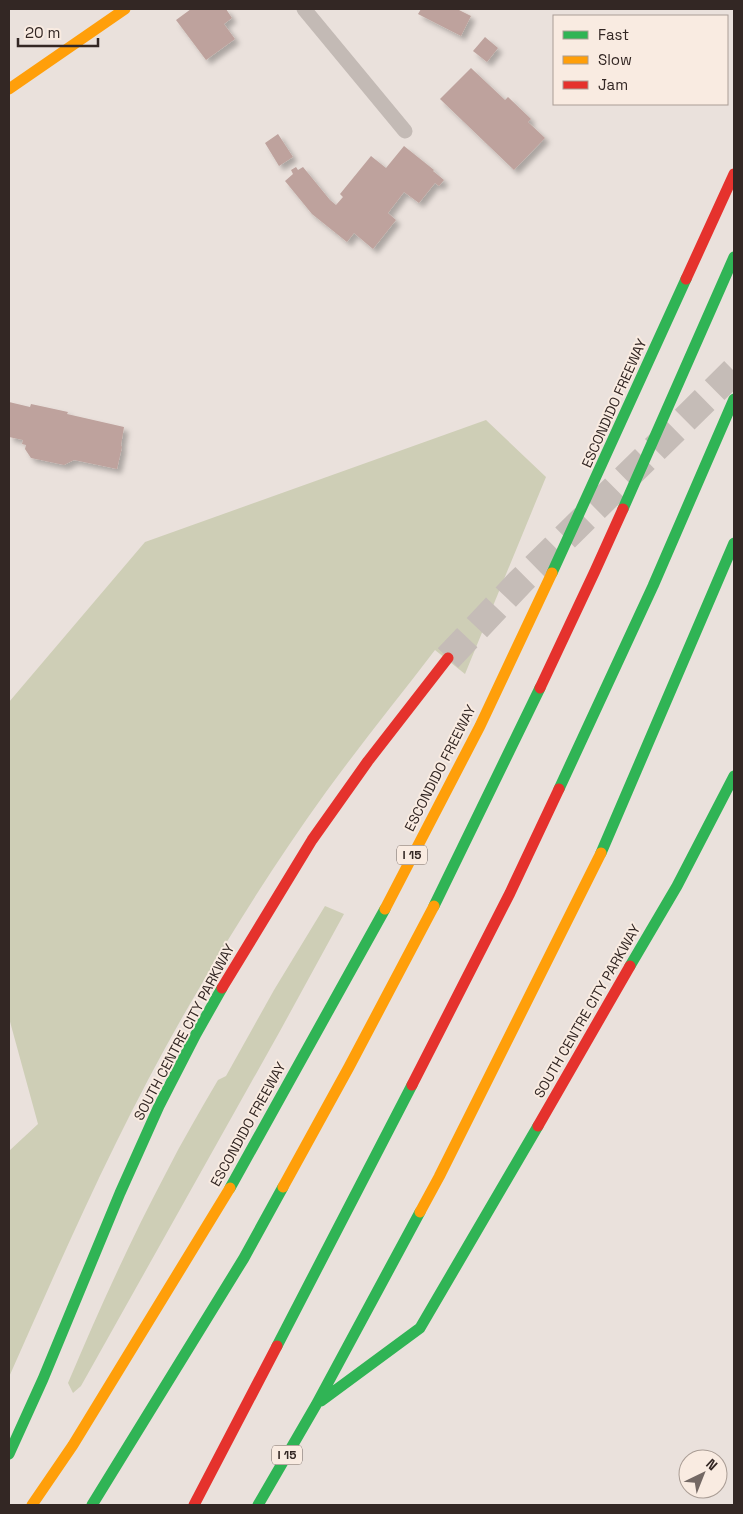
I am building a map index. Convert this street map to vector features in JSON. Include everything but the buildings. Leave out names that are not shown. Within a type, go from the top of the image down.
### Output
[{"type":"main road","points":[[9,89],[125,9]]},
{"type":"main road","name":"ESCONDIDO FREEWAY","points":[[32,1505],[73,1445],[233,1183],[372,932],[480,726],[596,480],[734,174]]},
{"type":"main road","points":[[92,1505],[244,1258],[349,1067],[432,909],[512,746],[594,571],[734,257]]},
{"type":"main road","points":[[194,1505],[424,1063],[510,893],[653,586],[734,399]]},
{"type":"main road","name":"I 15","points":[[258,1505],[316,1405],[439,1176],[596,864],[734,542]]},
{"type":"main road","name":"SOUTH CENTRE CITY PARKWAY","points":[[9,1454],[43,1379],[128,1175],[159,1106],[196,1034],[312,840],[368,762],[448,658]]},
{"type":"main road","name":"SOUTH CENTRE CITY PARKWAY","points":[[316,1405],[420,1328],[676,886],[734,776]]},
{"type":"main road","points":[[216,1439],[284,1331]]},
{"type":"main road","points":[[104,1505],[108,1481]]},
{"type":"lane","points":[[304,9],[405,131]]},
{"type":"green space","points":[[486,420],[546,477],[465,674],[435,650],[326,792],[259,890],[170,1038],[145,1086],[97,1182],[9,1377],[9,1151],[38,1124],[9,1018],[9,702],[145,542]]},
{"type":"green space","points":[[325,906],[344,914],[81,1386],[73,1393],[68,1383],[79,1356],[127,1251],[172,1161],[218,1080],[226,1076],[274,990]]},
{"type":"tunnel","points":[[448,658],[520,582],[734,371]]},
{"type":"traffic: fast","points":[[623,509],[734,257]]},
{"type":"traffic: fast","points":[[552,573],[686,279]]},
{"type":"traffic: fast","points":[[559,789],[653,586],[734,399]]},
{"type":"traffic: fast","points":[[601,853],[734,543]]},
{"type":"traffic: fast","points":[[434,906],[540,688]]},
{"type":"traffic: fast","points":[[630,966],[677,886],[734,776]]},
{"type":"traffic: fast","points":[[230,1188],[385,909]]},
{"type":"traffic: fast","points":[[9,1454],[43,1379],[120,1193],[159,1106],[222,988]]},
{"type":"traffic: fast","points":[[277,1346],[412,1085]]},
{"type":"traffic: fast","points":[[321,1401],[420,1328],[538,1126]]},
{"type":"traffic: fast","points":[[92,1505],[244,1258],[283,1187]]},
{"type":"traffic: fast","points":[[258,1505],[316,1405],[420,1212]]},
{"type":"traffic: slow","points":[[9,89],[125,9]]},
{"type":"traffic: slow","points":[[385,909],[480,726],[552,573]]},
{"type":"traffic: slow","points":[[420,1212],[601,853]]},
{"type":"traffic: slow","points":[[283,1187],[434,906]]},
{"type":"traffic: slow","points":[[32,1505],[73,1445],[230,1188]]},
{"type":"traffic: jam","points":[[686,279],[734,174]]},
{"type":"traffic: jam","points":[[540,688],[623,509]]},
{"type":"traffic: jam","points":[[222,988],[312,840],[368,761],[448,658]]},
{"type":"traffic: jam","points":[[412,1085],[510,893],[559,789]]},
{"type":"traffic: jam","points":[[538,1126],[630,966]]},
{"type":"traffic: jam","points":[[194,1505],[277,1346]]}]
